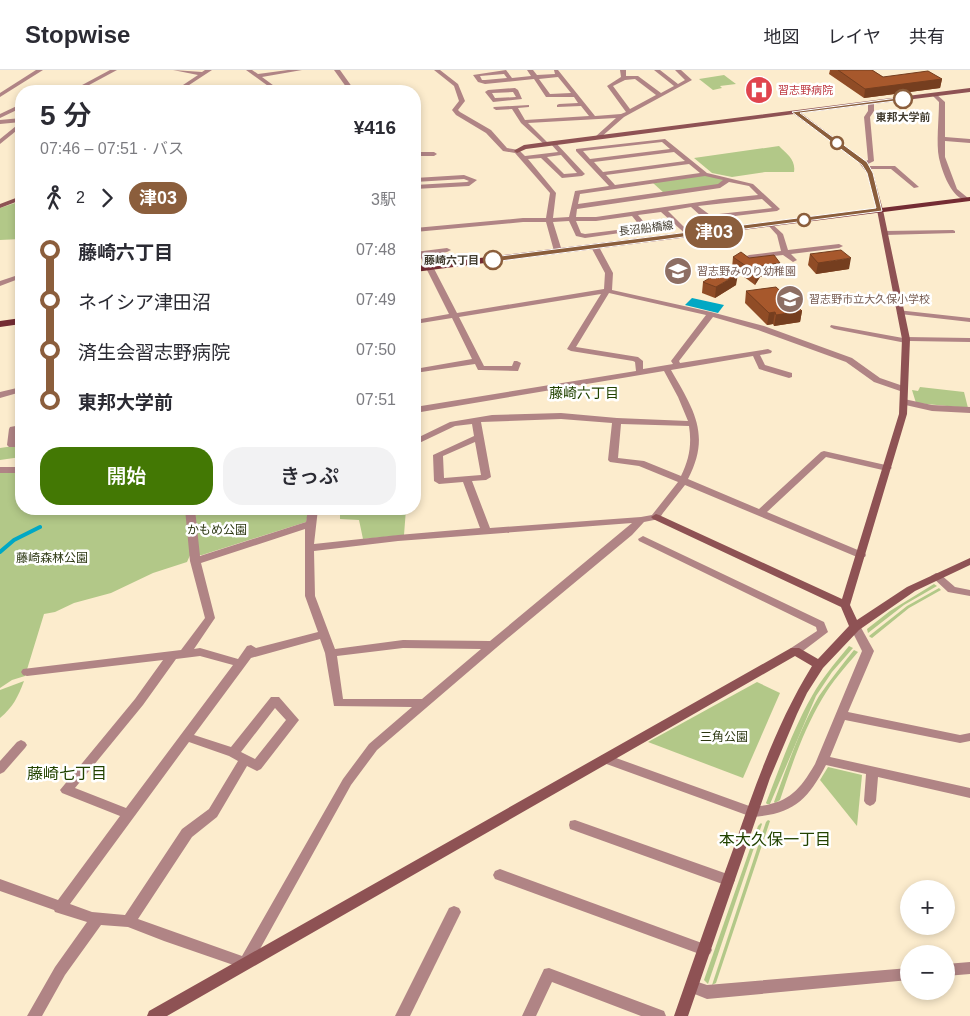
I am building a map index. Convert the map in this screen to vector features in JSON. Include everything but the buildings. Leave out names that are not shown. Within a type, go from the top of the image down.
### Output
[{"type":"main road","name":"長沼船橋線","points":[[421,268],[968,199]]},
{"type":"main road","points":[[0,324],[15,322]]},
{"type":"street","points":[[18,85],[40,70]]},
{"type":"street","points":[[85,85],[114,70]]},
{"type":"street","points":[[176,70],[203,74]]},
{"type":"street","points":[[186,85],[209,70]]},
{"type":"street","points":[[249,70],[270,85]]},
{"type":"street","points":[[258,76],[299,70]]},
{"type":"street","points":[[338,70],[348,85]]},
{"type":"street","points":[[437,70],[456,85],[462,101],[455,110],[460,118],[490,132],[504,150],[517,151],[524,147],[598,137],[969,91]]},
{"type":"street","points":[[530,70],[548,96],[574,95]]},
{"type":"street","points":[[624,70],[624,78]]},
{"type":"street","points":[[657,70],[678,86]]},
{"type":"street","points":[[598,137],[622,116],[689,79],[678,70]]},
{"type":"street","points":[[511,80],[506,72],[476,75],[480,81],[494,81],[511,80],[535,77],[557,72],[593,117]]},
{"type":"street","points":[[629,112],[610,86],[624,78],[636,77],[661,96]]},
{"type":"street","points":[[494,81],[500,91]]},
{"type":"street","points":[[0,95],[15,87]]},
{"type":"street","points":[[515,90],[520,98],[493,100],[488,92],[500,91],[515,90]]},
{"type":"street","points":[[9,91],[15,92]]},
{"type":"street","points":[[935,95],[942,102],[942,157],[954,190],[968,199]]},
{"type":"street","points":[[866,166],[871,161],[866,117],[871,111],[871,103]]},
{"type":"street","points":[[559,106],[583,104]]},
{"type":"street","points":[[496,108],[527,106]]},
{"type":"street","points":[[514,107],[523,122],[562,153],[582,174],[562,176],[543,156]]},
{"type":"street","points":[[0,116],[15,109]]},
{"type":"street","points":[[795,112],[866,166],[880,210],[906,340],[903,414],[845,605]]},
{"type":"street","points":[[523,122],[622,116]]},
{"type":"street","points":[[0,122],[15,121]]},
{"type":"street","points":[[0,142],[15,129]]},
{"type":"street","points":[[941,139],[970,141]]},
{"type":"street","points":[[614,186],[578,150],[663,140],[705,174]]},
{"type":"street","points":[[590,162],[677,150]]},
{"type":"street","points":[[517,151],[553,193],[549,220],[558,251]]},
{"type":"street","points":[[524,158],[562,153]]},
{"type":"street","points":[[421,154],[434,154]]},
{"type":"street","points":[[602,174],[691,162]]},
{"type":"street","points":[[866,166],[893,167],[916,187]]},
{"type":"street","points":[[634,214],[646,228],[585,236],[578,235],[572,220],[577,192],[705,174],[751,185],[777,209],[715,218],[706,217],[694,206]]},
{"type":"street","points":[[421,180],[464,177],[474,180],[469,184],[421,187]]},
{"type":"street","points":[[574,206],[720,186],[727,180]]},
{"type":"street","points":[[421,229],[523,220],[596,219],[720,201],[764,197]]},
{"type":"street","points":[[0,206],[15,200]]},
{"type":"street","points":[[664,210],[689,235]]},
{"type":"street","points":[[770,224],[780,234],[786,252],[794,260]]},
{"type":"street","points":[[885,233],[953,232]]},
{"type":"street","points":[[749,258],[839,246]]},
{"type":"street","points":[[595,247],[609,273],[607,291],[571,349],[635,359],[639,361],[638,369],[642,373]]},
{"type":"street","points":[[421,254],[447,250]]},
{"type":"street","points":[[421,257],[430,267],[455,315],[476,362],[481,368],[515,368],[517,363]]},
{"type":"street","points":[[0,284],[15,278]]},
{"type":"street","points":[[421,321],[607,291],[711,314],[761,328],[832,353],[848,360],[877,380],[903,389]]},
{"type":"street","points":[[900,312],[970,320]]},
{"type":"street","points":[[678,367],[675,361],[711,314]]},
{"type":"street","points":[[834,327],[906,340],[970,340]]},
{"type":"street","points":[[421,409],[768,351]]},
{"type":"street","points":[[756,354],[762,366],[790,376]]},
{"type":"street","points":[[421,370],[476,362]]},
{"type":"street","points":[[656,517],[683,481],[697,440],[687,406],[667,369]]},
{"type":"street","points":[[0,395],[15,391]]},
{"type":"street","points":[[904,402],[932,408],[970,410]]},
{"type":"street","points":[[421,439],[453,424],[492,418],[562,416],[617,422],[693,424]]},
{"type":"street","points":[[476,420],[479,437],[486,477],[439,481],[438,455],[479,437]]},
{"type":"street","points":[[617,422],[613,460],[641,464],[861,555]]},
{"type":"street","points":[[15,429],[13,429],[12,445],[15,445]]},
{"type":"street","points":[[760,513],[824,454],[887,468]]},
{"type":"street","points":[[0,470],[15,470]]},
{"type":"street","points":[[467,478],[486,531]]},
{"type":"street","points":[[184,653],[210,618],[195,561],[191,515]]},
{"type":"street","points":[[311,515],[309,524],[310,596],[331,653],[338,704],[425,703]]},
{"type":"street","points":[[309,548],[486,531],[641,520],[656,517],[845,605],[868,651],[823,760],[813,779],[800,795],[784,807],[768,812],[752,812],[605,759]]},
{"type":"street","points":[[246,963],[347,782],[373,747],[492,645],[622,539],[641,520]]},
{"type":"street","points":[[195,561],[309,524]]},
{"type":"street","points":[[154,1016],[794,651],[823,632],[820,625],[643,539]]},
{"type":"street","points":[[682,1016],[752,812],[802,692],[819,665],[855,627],[895,598],[936,576],[970,561]]},
{"type":"street","points":[[936,576],[952,590],[970,593]]},
{"type":"street","points":[[27,672],[172,656],[184,653],[200,652],[246,656],[323,634]]},
{"type":"street","points":[[331,653],[403,644],[492,645]]},
{"type":"street","points":[[794,651],[819,665]]},
{"type":"street","points":[[128,814],[66,790],[139,702],[172,656]]},
{"type":"street","points":[[60,908],[246,656]]},
{"type":"street","points":[[187,737],[233,754],[257,766],[293,720],[275,700],[233,754]]},
{"type":"street","points":[[841,715],[960,739],[970,737]]},
{"type":"street","points":[[0,769],[21,745]]},
{"type":"street","points":[[130,921],[187,833],[213,813],[245,759]]},
{"type":"street","points":[[823,760],[970,793]]},
{"type":"street","points":[[870,801],[872,771]]},
{"type":"street","points":[[575,825],[728,880]]},
{"type":"street","points":[[500,875],[705,950]]},
{"type":"street","points":[[0,885],[92,918],[130,921],[169,937],[246,963]]},
{"type":"street","points":[[402,1016],[454,912]]},
{"type":"street","points":[[34,1016],[60,971],[98,918]]},
{"type":"street","points":[[955,969],[970,968]]},
{"type":"street","points":[[529,1016],[549,974],[659,1016]]},
{"type":"street","points":[[692,986],[707,992],[900,975]]},
{"type":"green space","points":[[724,75],[736,84],[720,86],[722,88],[713,90],[699,79]]},
{"type":"green space","points":[[779,146],[794,164],[794,172],[765,172],[732,177],[712,173],[694,158]]},
{"type":"green space","points":[[705,174],[725,180],[719,185],[664,193],[653,183]]},
{"type":"green space","points":[[15,203],[15,239],[0,240],[0,208]]},
{"type":"green space","points":[[920,387],[964,392],[968,408],[916,403],[912,390],[918,391]]},
{"type":"green space","points":[[15,446],[15,458],[0,460],[0,448]]},
{"type":"green space","name":"藤崎森林公園","points":[[15,471],[15,515],[187,515],[191,553],[187,562],[153,573],[111,593],[74,603],[55,612],[44,614],[25,676],[12,680],[0,688],[0,472]]},
{"type":"green space","name":"かもめ公園","points":[[195,515],[308,515],[306,522],[202,555],[198,555],[196,549]]},
{"type":"green space","points":[[340,515],[406,515],[404,535],[363,539],[359,520],[340,519]]},
{"type":"green space","points":[[934,584],[937,586],[904,605],[868,633],[867,629],[890,611]]},
{"type":"green space","points":[[939,588],[941,590],[909,608],[872,638],[869,636],[907,606]]},
{"type":"green space","points":[[849,646],[853,648],[832,672],[816,696],[770,804],[767,804],[787,748],[805,709],[829,670]]},
{"type":"green space","points":[[854,650],[858,652],[830,687],[815,711],[798,748],[780,800],[775,803],[794,748],[812,708],[823,690]]},
{"type":"green space","points":[[24,681],[15,701],[0,718],[0,690]]},
{"type":"green space","name":"三角公園","points":[[757,682],[780,693],[743,778],[648,742]]},
{"type":"green space","points":[[828,767],[862,775],[857,826],[820,780]]},
{"type":"green space","points":[[770,821],[716,983],[712,985],[766,822]]},
{"type":"green space","points":[[761,823],[708,984],[704,980],[758,826]]},
{"type":"water","points":[[692,298],[724,305],[718,313],[685,305]]},
{"type":"waterway","points":[[0,552],[14,540],[40,527]]},
{"type":"bus line","name":"津03","points":[[493,260],[880,210],[868,168],[859,159],[795,112],[903,99]]},
{"type":"place","name":"習志野病院","points":[[759,90]]},
{"type":"place","name":"東邦大学前","points":[[903,99]]},
{"type":"place","name":"藤崎六丁目","points":[[493,260]]},
{"type":"place","name":"習志野みのり幼稚園","points":[[678,271]]},
{"type":"place","name":"習志野市立大久保小学校","points":[[790,299]]},
{"type":"district","name":"藤崎六丁目","points":[[584,393]]},
{"type":"district","name":"藤崎七丁目","points":[[67,773]]},
{"type":"district","name":"本大久保一丁目","points":[[775,839]]}]
